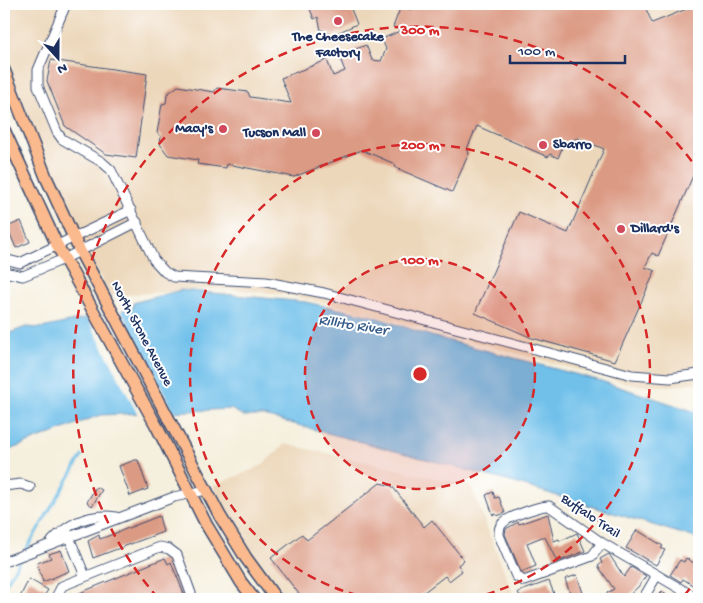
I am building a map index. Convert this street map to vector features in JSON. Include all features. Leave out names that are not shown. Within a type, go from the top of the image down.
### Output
[{"type":"main road","name":"North Stone Avenue","points":[[4,70],[46,177],[80,251],[233,538],[276,599]]},
{"type":"main road","points":[[4,130],[56,245],[157,427],[188,492],[222,552],[254,599]]},
{"type":"street","points":[[66,4],[38,69],[38,86],[59,136],[65,142],[107,166],[115,176],[159,266],[169,275],[178,279],[247,280],[311,290],[632,375],[670,378],[699,374]]},
{"type":"street","points":[[4,259],[20,263],[73,236],[83,234],[131,210]]},
{"type":"street","points":[[4,272],[23,276],[64,259],[137,222]]},
{"type":"street","points":[[4,486],[21,484],[30,487]]},
{"type":"street","points":[[4,562],[47,544],[99,514],[119,517],[188,492],[206,490]]},
{"type":"street","name":"Buffalo Trail","points":[[602,543],[595,553],[585,559],[524,581],[516,576],[499,535],[499,529],[506,520],[549,506],[602,543],[698,599]]},
{"type":"street","points":[[66,532],[85,576]]},
{"type":"street","points":[[54,599],[62,586],[160,547],[170,549],[176,554],[193,599]]},
{"type":"street","points":[[643,599],[658,575]]},
{"type":"shaded area","points":[[4,4],[699,4],[699,382],[671,386],[635,385],[336,305],[284,294],[220,288],[110,296],[64,206],[44,159],[4,52]]},
{"type":"shaded area","points":[[285,444],[471,486],[515,599],[285,599],[259,568],[213,486],[261,466]]},
{"type":"water","name":"Rillito River","points":[[181,290],[305,302],[372,316],[431,336],[601,381],[699,413],[699,539],[515,483],[264,416],[244,416],[231,409],[100,415],[4,452],[4,335],[26,327],[42,328],[133,308],[133,303]]},
{"type":"pier","points":[[120,308],[175,414],[138,415],[86,315]]},
{"type":"building","name":"The Cheesecake Factory","points":[[308,4],[349,4],[357,24],[333,35],[321,30],[318,17],[314,19]]},
{"type":"building","name":"Tucson Mall","points":[[414,4],[644,4],[652,23],[699,4],[699,162],[658,256],[652,253],[645,267],[655,271],[615,361],[532,338],[475,313],[519,212],[568,233],[604,149],[578,138],[564,143],[558,158],[550,154],[548,157],[477,126],[467,149],[469,153],[452,192],[396,168],[395,164],[362,150],[294,177],[227,164],[226,168],[197,164],[198,160],[168,155],[160,144],[161,136],[157,133],[162,104],[166,103],[167,94],[178,86],[214,92],[217,88],[248,92],[250,97],[291,103],[281,78],[327,60],[333,76],[345,71],[339,56],[366,45],[372,60],[381,61],[386,49],[382,39],[402,30],[393,27],[401,6],[412,10]]},
{"type":"building","points":[[51,60],[147,74],[136,158],[106,154],[65,126],[47,81]]},
{"type":"building","points":[[21,221],[30,242],[16,248],[7,227]]},
{"type":"building","points":[[138,460],[148,489],[130,496],[119,466]]},
{"type":"building","points":[[380,483],[392,486],[424,527],[432,520],[464,560],[458,565],[462,571],[449,581],[445,576],[415,599],[303,599],[271,558],[302,534],[307,540]]},
{"type":"building","points":[[96,487],[102,490],[92,506],[87,502]]},
{"type":"building","points":[[493,492],[495,498],[499,497],[505,513],[497,516],[496,514],[493,515],[486,495]]},
{"type":"building","points":[[548,514],[554,541],[559,539],[560,541],[577,533],[585,551],[557,562],[545,537],[542,537],[527,543],[536,566],[521,572],[505,534],[506,529],[518,522],[519,524]]},
{"type":"building","points":[[159,516],[163,532],[93,558],[88,541],[99,535],[100,539]]},
{"type":"building","points":[[637,530],[663,546],[661,548],[665,550],[656,565],[626,548]]},
{"type":"building","points":[[61,550],[69,571],[43,582],[37,563],[51,558],[49,554]]},
{"type":"building","points":[[609,554],[624,577],[631,567],[646,576],[638,587],[625,599],[596,599],[614,589],[598,566],[602,563],[600,559]]},
{"type":"building","points":[[165,558],[168,564],[171,562],[186,599],[79,599],[77,594]]},
{"type":"building","points":[[686,558],[697,565],[693,571],[699,575],[699,589],[683,579],[681,582],[670,575],[680,560],[684,562]]},
{"type":"building","points":[[577,575],[585,599],[572,599],[565,579]]},
{"type":"building","points":[[29,579],[48,590],[42,599],[19,599]]},
{"type":"building","points":[[549,581],[556,599],[521,599],[518,592]]},
{"type":"building","points":[[662,591],[670,599],[654,599]]},
{"type":"waterway","points":[[25,551],[82,456]]},
{"type":"waterway","points":[[4,587],[21,558]]},
{"type":"place","name":"The Cheesecake Factory","points":[[338,21]]},
{"type":"place","name":"Macy's","points":[[223,129]]},
{"type":"place","name":"Tucson Mall","points":[[316,133]]},
{"type":"place","name":"Sbarro","points":[[543,145]]},
{"type":"place","name":"Dillard's","points":[[621,229]]}]
